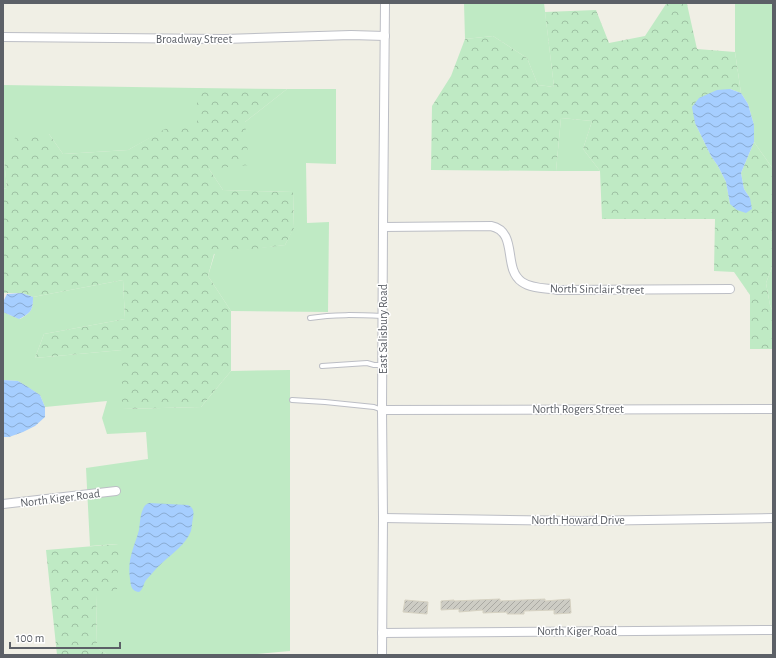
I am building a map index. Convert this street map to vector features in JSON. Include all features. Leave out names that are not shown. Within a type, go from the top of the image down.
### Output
[{"type":"street","name":"East Salisbury Road","points":[[382,655],[385,3]]},
{"type":"street","name":"Broadway Street","points":[[3,37],[224,39],[351,35],[385,36]]},
{"type":"street","name":"North Sinclair Street","points":[[383,227],[497,227],[502,230],[507,238],[515,275],[522,282],[534,287],[558,290],[730,289]]},
{"type":"street","name":"North Rogers Street","points":[[382,410],[773,409]]},
{"type":"street","name":"North Kiger Road","points":[[3,504],[116,491]]},
{"type":"street","name":"North Howard Drive","points":[[383,518],[581,521],[773,518]]},
{"type":"street","name":"North Kiger Road","points":[[382,633],[773,630]]},
{"type":"lane","points":[[310,318],[347,315],[383,316]]},
{"type":"lane","points":[[322,366],[367,363],[383,365]]},
{"type":"lane","points":[[292,400],[339,403],[374,407],[382,410]]},
{"type":"green space","points":[[464,3],[544,3],[554,87],[538,85],[527,58],[493,36],[465,39]]},
{"type":"green space","points":[[735,3],[773,4],[773,169],[754,142],[754,125],[748,104],[741,93],[735,52]]},
{"type":"green space","points":[[666,4],[687,4],[697,49],[735,52],[741,93],[730,89],[695,123],[726,182],[730,204],[750,198],[744,189],[741,173],[754,142],[773,169],[773,266],[766,283],[770,305],[773,312],[773,349],[750,349],[750,295],[734,272],[714,271],[715,219],[602,219],[600,171],[583,149],[592,121],[561,118],[556,171],[431,170],[432,106],[451,76],[465,39],[493,36],[527,58],[538,85],[554,87],[545,12],[596,10],[609,43],[645,36]]},
{"type":"green space","points":[[3,85],[197,88],[197,127],[170,127],[128,150],[63,154],[49,134],[4,160],[7,188],[3,189]]},
{"type":"green space","points":[[197,88],[287,89],[245,122],[249,165],[209,169],[223,190],[293,192],[294,228],[285,245],[214,254],[208,276],[231,311],[231,371],[201,407],[122,409],[122,350],[35,358],[44,334],[125,319],[123,280],[33,297],[22,293],[3,293],[3,189],[7,188],[4,160],[16,136],[49,134],[63,154],[128,150],[172,125],[197,127]]},
{"type":"green space","points":[[287,89],[336,89],[336,164],[306,163],[307,223],[329,222],[328,312],[231,311],[208,276],[215,253],[285,245],[294,227],[293,192],[223,190],[209,169],[245,122]]},
{"type":"green space","points":[[561,118],[592,121],[583,149],[600,171],[556,171]]},
{"type":"green space","points":[[773,266],[773,312],[770,305],[766,283]]},
{"type":"green space","points":[[123,280],[125,319],[44,334],[35,358],[122,350],[123,409],[201,407],[231,371],[290,370],[290,651],[244,655],[108,655],[97,648],[96,594],[118,544],[90,546],[86,468],[148,459],[146,432],[107,434],[102,418],[107,401],[45,407],[40,395],[18,381],[3,380],[3,312],[20,319],[31,311],[33,297]]},
{"type":"green space","points":[[119,544],[117,590],[96,594],[97,648],[108,655],[57,655],[46,550]]},
{"type":"water","points":[[730,89],[741,93],[748,104],[754,125],[754,142],[741,173],[744,189],[750,198],[752,209],[746,213],[737,210],[730,204],[726,182],[695,123],[692,107],[699,98],[717,90]]},
{"type":"water","points":[[22,293],[33,297],[32,308],[29,313],[19,319],[3,312],[3,302],[7,294]]},
{"type":"water","points":[[3,380],[18,381],[28,387],[40,395],[45,407],[45,417],[35,426],[9,437],[3,437]]},
{"type":"water","points":[[149,503],[188,505],[192,509],[193,516],[189,536],[156,569],[139,592],[134,591],[131,586],[129,565],[139,530],[142,511]]},
{"type":"building","points":[[500,599],[500,601],[545,599],[545,601],[570,599],[571,613],[554,614],[554,610],[524,611],[524,614],[507,614],[507,612],[483,613],[483,610],[459,612],[459,609],[441,610],[441,601]]},
{"type":"building","points":[[405,600],[428,602],[427,614],[403,612]]}]
